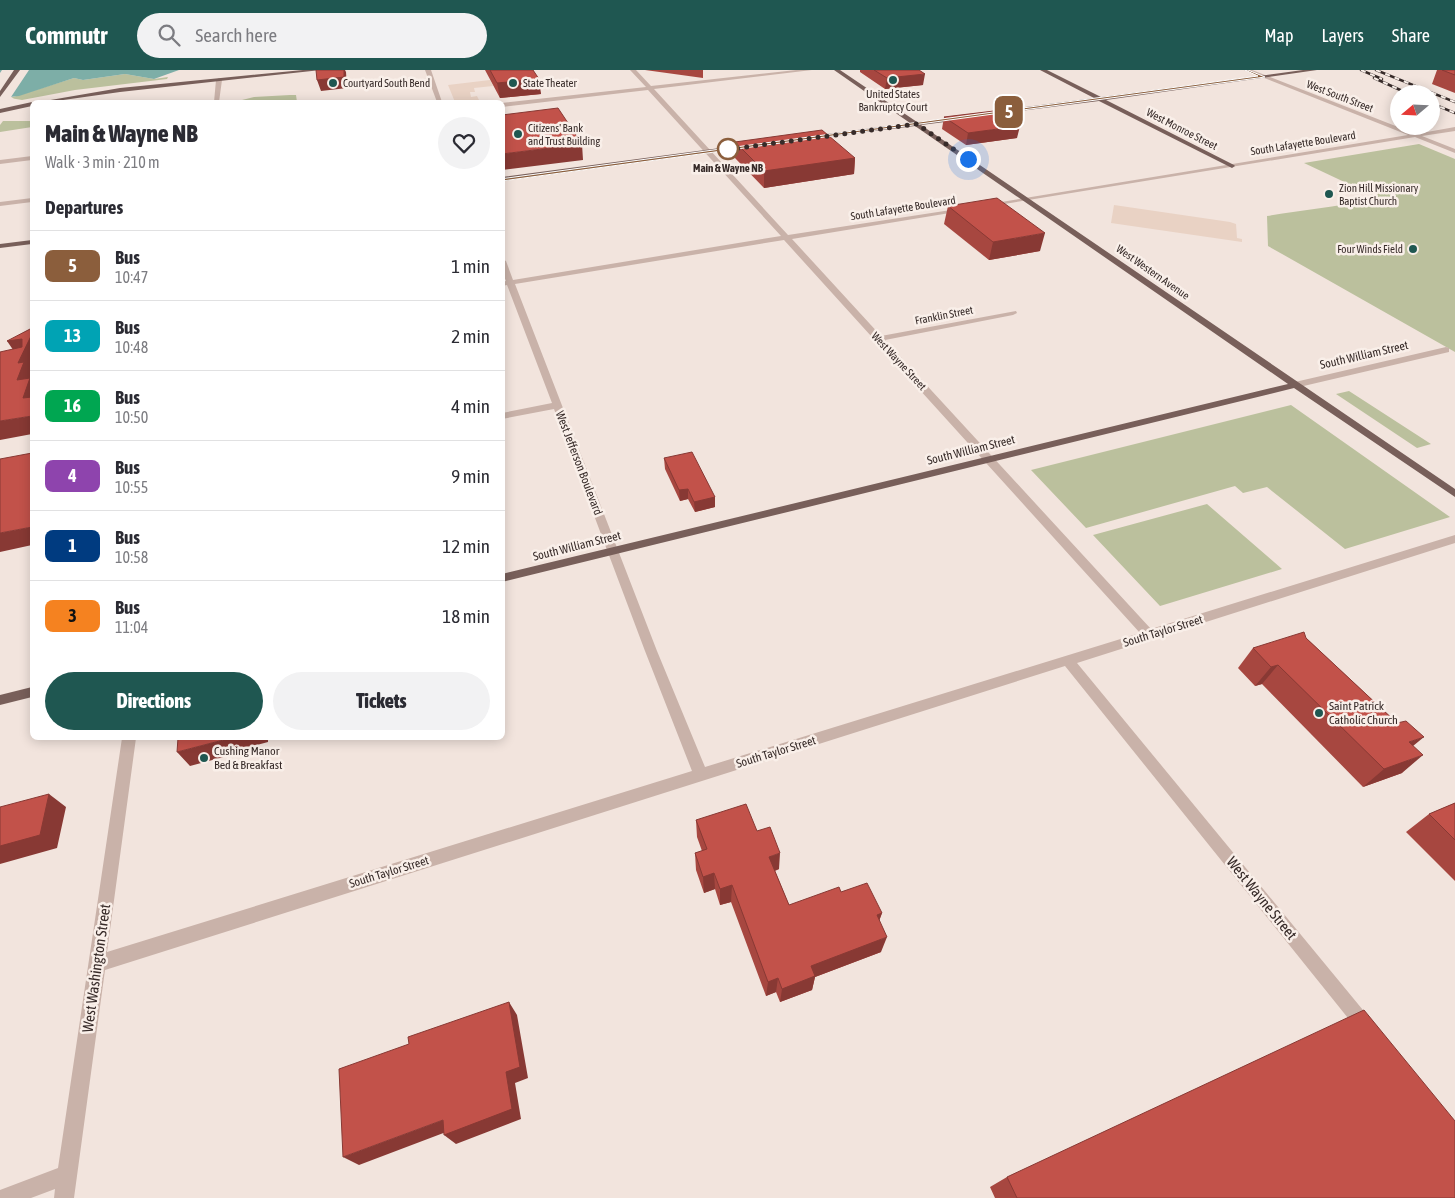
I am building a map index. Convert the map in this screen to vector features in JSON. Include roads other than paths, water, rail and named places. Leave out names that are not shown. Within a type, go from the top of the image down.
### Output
[{"type":"main road","points":[[0,95],[17,70]]},
{"type":"main road","points":[[53,100],[98,92],[318,70]]},
{"type":"main road","name":"West Western Avenue","points":[[837,70],[1455,494]]},
{"type":"main road","name":"West Monroe Street","points":[[1042,70],[1232,166]]},
{"type":"main road","points":[[974,116],[1314,70]]},
{"type":"main road","points":[[0,111],[30,104]]},
{"type":"main road","points":[[806,139],[965,118]]},
{"type":"main road","points":[[505,179],[761,145]]},
{"type":"main road","points":[[0,246],[30,242]]},
{"type":"main road","name":"South William Street","points":[[505,577],[1295,385]]},
{"type":"main road","points":[[0,700],[30,692]]},
{"type":"street","points":[[428,70],[439,100]]},
{"type":"street","name":"West Wayne Street","points":[[633,70],[1149,635]]},
{"type":"street","points":[[505,105],[809,70]]},
{"type":"street","name":"West South Street","points":[[1247,70],[1455,152]]},
{"type":"street","points":[[216,100],[219,80]]},
{"type":"street","name":"South Lafayette Boulevard","points":[[507,283],[1455,129]]},
{"type":"street","points":[[0,162],[30,158]]},
{"type":"street","points":[[0,204],[30,200]]},
{"type":"street","name":"West Jefferson Boulevard","points":[[507,283],[557,405],[701,775]]},
{"type":"street","name":"Franklin Street","points":[[879,339],[1013,313]]},
{"type":"street","name":"South William Street","points":[[1295,385],[1446,350]]},
{"type":"street","points":[[505,415],[557,405]]},
{"type":"street","name":"South Taylor Street","points":[[97,964],[1455,539]]},
{"type":"street","name":"West Wayne Street","points":[[1068,661],[1376,1039]]},
{"type":"street","name":"West Washington Street","points":[[64,1198],[129,740]]},
{"type":"street","points":[[4,1198],[67,1175]]},
{"type":"water","points":[[0,70],[179,70],[154,79],[125,74],[83,80],[74,78],[19,96],[0,98]]},
{"type":"railway","points":[[1361,70],[1382,79]]},
{"type":"railway","points":[[1376,70],[1455,102]]},
{"type":"railway","points":[[1374,78],[1390,85]]},
{"type":"railway","points":[[1440,107],[1455,113]]},
{"type":"place","name":"United States Bankruptcy Court","points":[[893,80]]},
{"type":"place","name":"Courtyard South Bend","points":[[333,83]]},
{"type":"place","name":"State Theater","points":[[513,83]]},
{"type":"place","name":"Citizens' Bank and Trust Building","points":[[518,134]]},
{"type":"place","name":"Main & Wayne NB","points":[[728,149]]},
{"type":"place","name":"Zion Hill Missionary Baptist Church","points":[[1329,194]]},
{"type":"place","name":"Four Winds Field","points":[[1413,249]]},
{"type":"place","name":"Saint Patrick Catholic Church","points":[[1319,713]]},
{"type":"place","name":"Cushing Manor Bed & Breakfast","points":[[204,758]]}]
